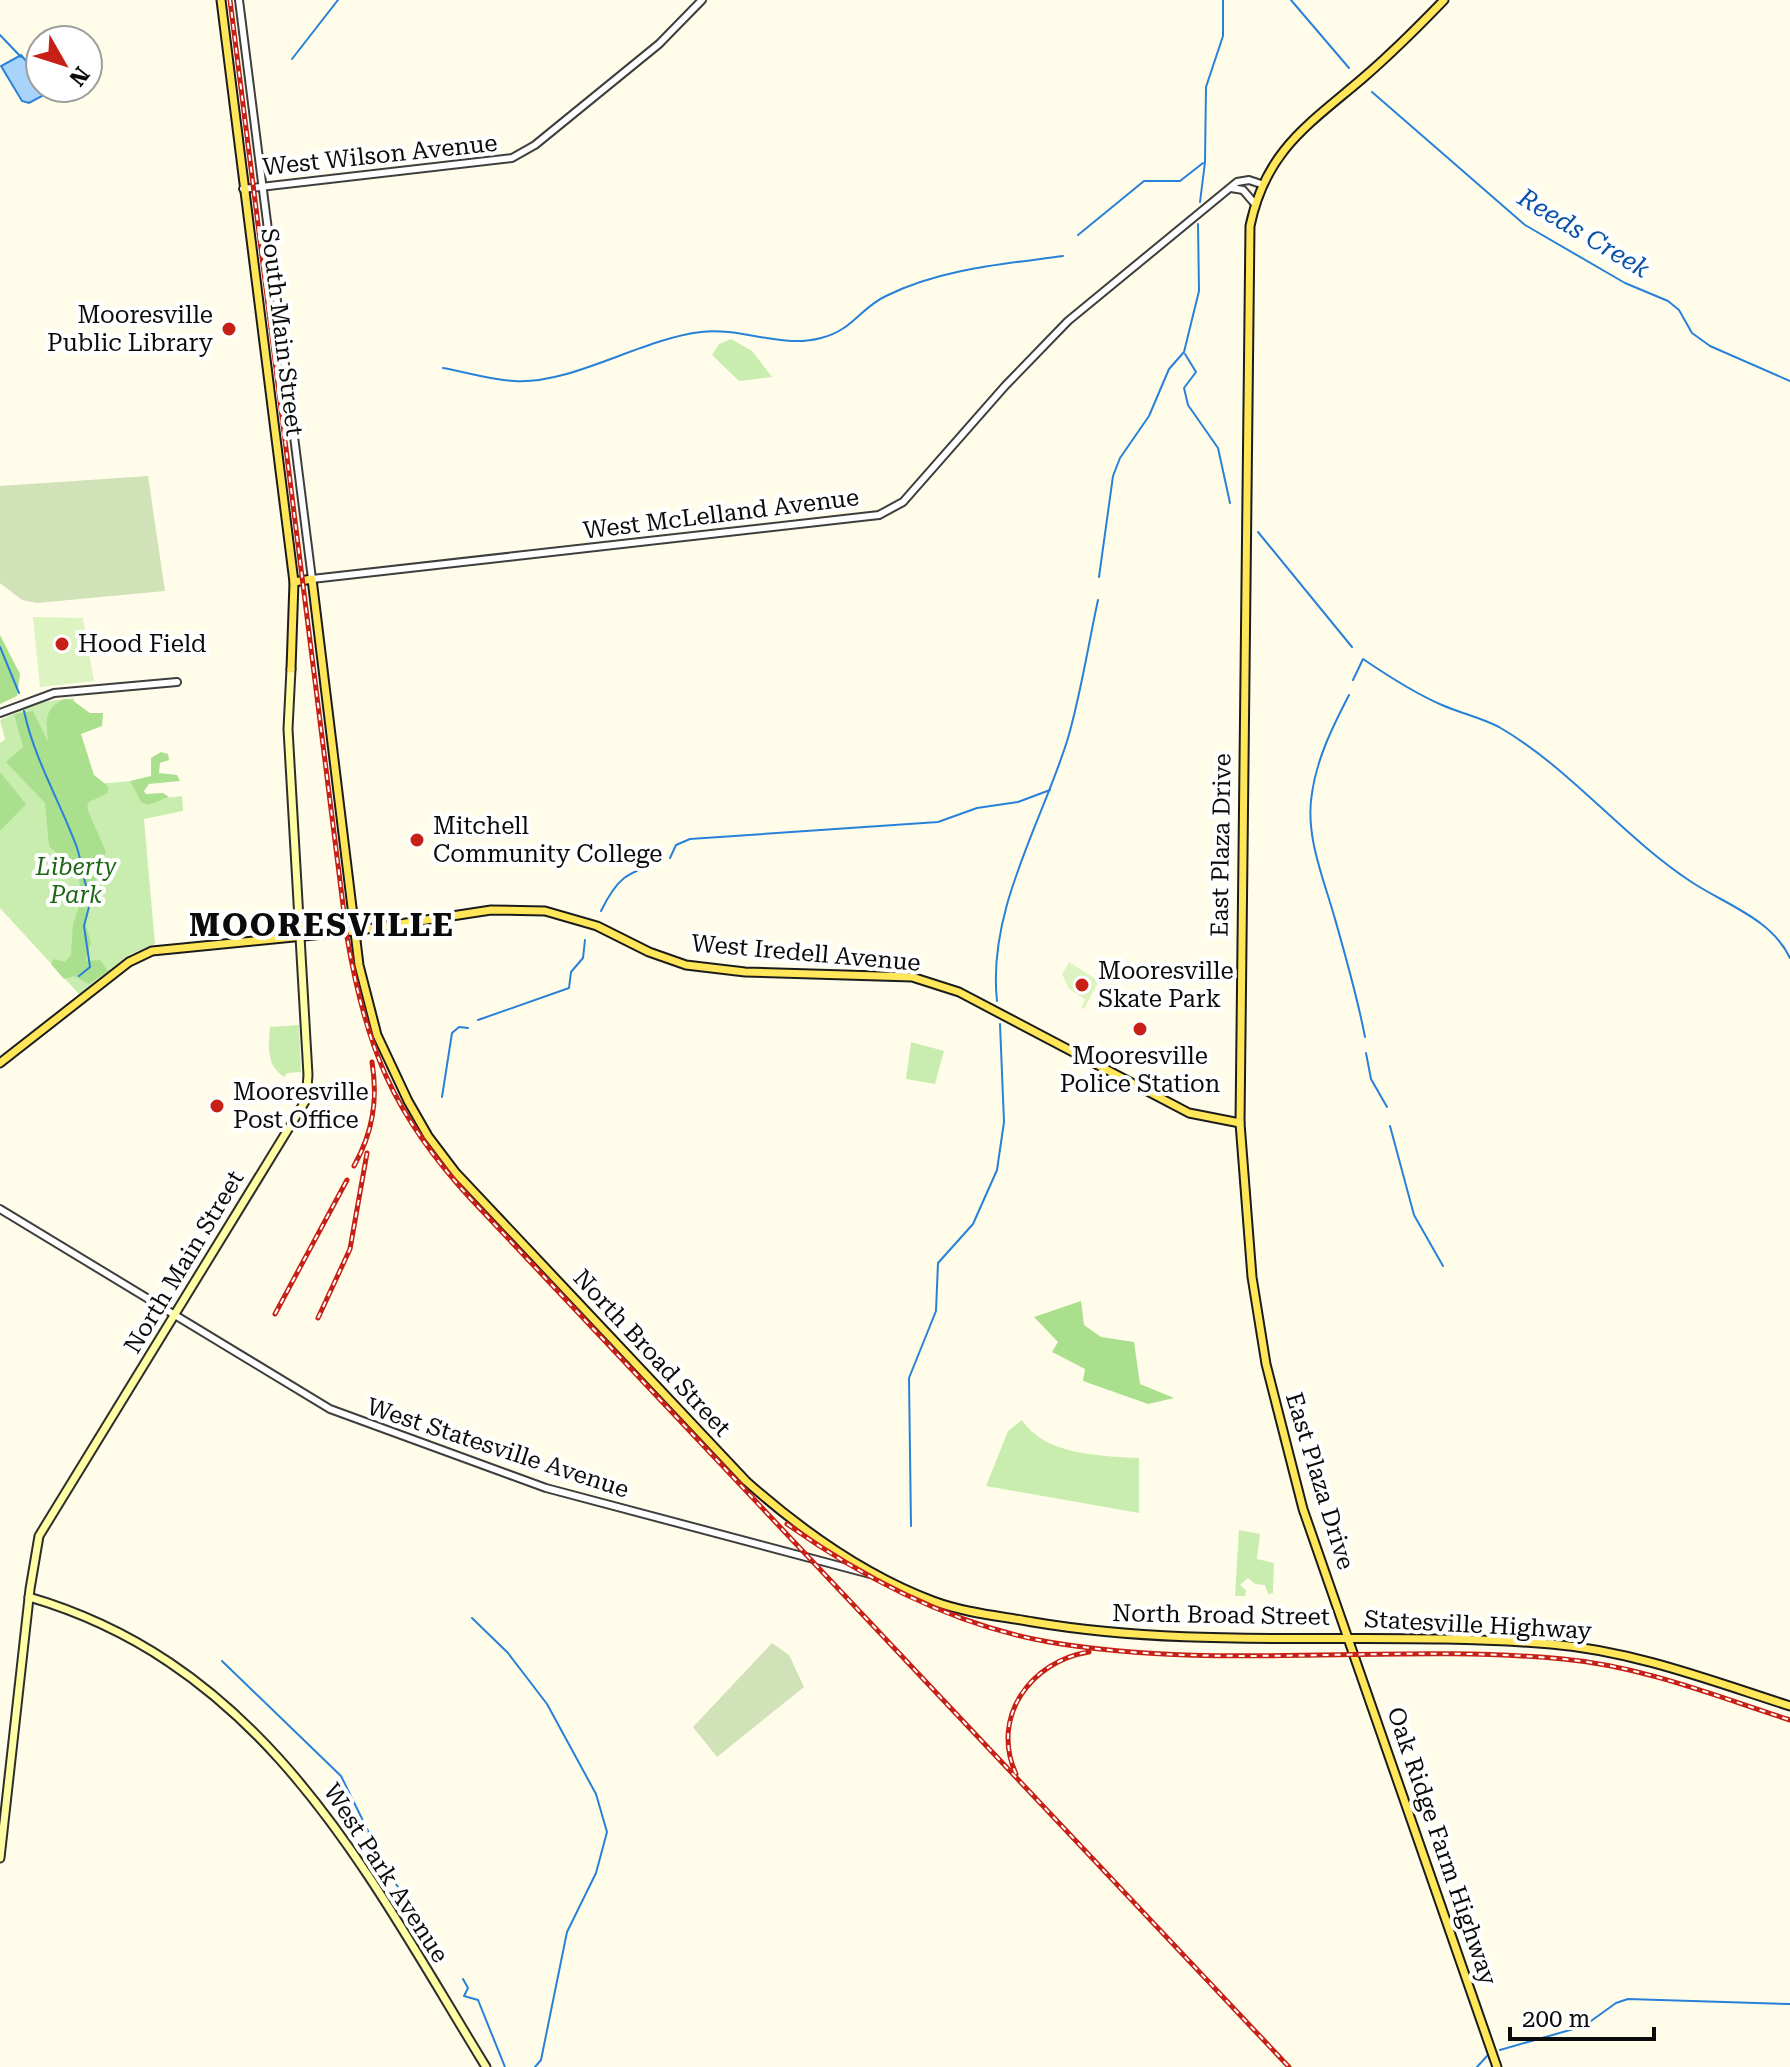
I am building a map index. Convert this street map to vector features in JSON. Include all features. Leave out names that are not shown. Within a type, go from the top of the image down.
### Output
[{"type":"main road","name":"South Main Street","points":[[221,0],[294,582],[291,669]]},
{"type":"main road","name":"East Plaza Drive","points":[[1348,1638],[1303,1509],[1267,1372],[1252,1277],[1240,1123],[1247,257],[1255,204],[1261,184],[1277,156],[1298,132],[1397,48],[1444,0]]},
{"type":"main road","name":"West McLelland Avenue","points":[[294,582],[312,579]]},
{"type":"main road","name":"North Broad Street","points":[[312,579],[354,931],[367,1003],[377,1035],[408,1101],[441,1155],[746,1481],[789,1518],[878,1576],[934,1602],[968,1611],[1118,1635],[1348,1638]]},
{"type":"main road","name":"North Main Street","points":[[0,1858],[35,1552],[47,1520],[306,1100],[308,1075],[288,729],[291,669]]},
{"type":"main road","name":"West Iredell Avenue","points":[[0,1063],[140,955],[161,949],[354,931],[491,910],[545,911],[597,926],[649,952],[686,965],[745,972],[912,977],[959,992],[1189,1113],[1240,1123]]},
{"type":"main road","name":"West Park Avenue","points":[[29,1597],[91,1619],[157,1657],[216,1698],[277,1754],[345,1837],[486,2067]]},
{"type":"main road","name":"Statesville Highway","points":[[1348,1638],[1589,1648],[1649,1661],[1790,1706]]},
{"type":"main road","name":"Oak Ridge Farm Highway","points":[[1348,1638],[1497,2067]]},
{"type":"street","points":[[239,0],[312,579]]},
{"type":"street","name":"West Wilson Avenue","points":[[243,189],[512,158],[535,145],[659,44],[702,0]]},
{"type":"street","points":[[1228,189],[1241,181],[1261,184]]},
{"type":"street","points":[[1228,189],[1243,190],[1255,204]]},
{"type":"street","name":"West McLelland Avenue","points":[[312,579],[879,515],[903,502],[1005,386],[1062,327],[1228,189]]},
{"type":"street","points":[[0,713],[54,693],[177,682]]},
{"type":"street","name":"West Statesville Avenue","points":[[0,1209],[317,1403],[348,1417],[546,1488],[878,1576]]},
{"type":"green space","points":[[731,339],[752,351],[772,377],[739,381],[712,355],[719,344]]},
{"type":"green space","points":[[148,476],[165,591],[37,603],[22,600],[0,583],[0,486]]},
{"type":"green space","name":"Hood Field","points":[[33,617],[83,618],[94,681],[40,687]]},
{"type":"green space","points":[[0,635],[20,674],[17,696],[0,704]]},
{"type":"green space","name":"Liberty Park","points":[[74,698],[87,785],[130,781],[141,801],[182,796],[183,811],[144,819],[155,944],[131,954],[79,994],[0,908],[0,743],[5,739],[0,720],[41,702]]},
{"type":"green space","points":[[65,699],[72,700],[90,713],[103,713],[102,726],[81,734],[94,775],[108,786],[108,793],[89,802],[87,808],[106,852],[93,888],[86,894],[80,890],[77,872],[71,863],[49,846],[45,803],[6,762],[23,747],[14,714],[33,711],[48,742],[49,712]]},
{"type":"green space","points":[[161,752],[168,754],[169,760],[160,763],[159,773],[177,775],[180,781],[149,784],[144,791],[146,794],[163,793],[169,797],[148,805],[141,802],[130,781],[151,776],[151,758]]},
{"type":"green space","points":[[0,772],[26,804],[0,831]]},
{"type":"green space","points":[[87,902],[85,923],[91,942],[85,961],[100,960],[108,971],[89,984],[74,976],[64,979],[51,964],[54,959],[65,962],[71,955],[73,924],[80,903]]},
{"type":"green space","name":"Mooresville Skate Park","points":[[1069,962],[1099,981],[1084,1009],[1081,1008],[1085,999],[1069,989],[1062,974]]},
{"type":"green space","points":[[299,1025],[301,1072],[287,1073],[284,1077],[272,1062],[270,1027]]},
{"type":"green space","points":[[911,1042],[944,1051],[935,1084],[906,1079]]},
{"type":"green space","points":[[1081,1301],[1084,1325],[1101,1337],[1134,1342],[1140,1384],[1174,1398],[1148,1404],[1083,1381],[1085,1369],[1052,1352],[1058,1342],[1034,1317]]},
{"type":"green space","points":[[1022,1420],[1032,1432],[1059,1447],[1091,1454],[1139,1458],[1139,1513],[986,1486],[1008,1431]]},
{"type":"green space","points":[[1239,1530],[1260,1534],[1257,1559],[1274,1563],[1273,1593],[1268,1594],[1265,1585],[1255,1584],[1248,1578],[1240,1585],[1246,1590],[1245,1596],[1235,1596]]},
{"type":"green space","points":[[772,1643],[789,1655],[804,1687],[717,1757],[693,1727]]},
{"type":"water","points":[[21,55],[24,59],[24,102],[22,101],[1,66]]},
{"type":"waterway","points":[[292,59],[338,0]]},
{"type":"waterway","points":[[1200,202],[1205,162],[1206,87],[1223,36],[1223,0]]},
{"type":"waterway","name":"Reeds Creek","points":[[1291,0],[1349,68]]},
{"type":"waterway","points":[[0,35],[21,57]]},
{"type":"waterway","name":"Reeds Creek","points":[[1372,92],[1525,225],[1625,283],[1668,301],[1679,310],[1692,333],[1710,346],[1790,381]]},
{"type":"waterway","points":[[1078,235],[1144,181],[1180,181],[1203,163]]},
{"type":"waterway","points":[[1099,577],[1113,476],[1120,458],[1149,416],[1169,369],[1184,352],[1199,291],[1198,224]]},
{"type":"waterway","points":[[443,368],[487,378],[536,380],[559,376],[654,343],[701,332],[731,332],[776,340],[806,341],[841,330],[877,301],[928,279],[1063,256]]},
{"type":"waterway","points":[[1185,354],[1196,372],[1184,388],[1188,405],[1218,448],[1230,503]]},
{"type":"waterway","points":[[1258,532],[1352,647]]},
{"type":"waterway","points":[[997,1001],[996,967],[1008,900],[1068,738],[1098,600]]},
{"type":"waterway","points":[[0,647],[19,693]]},
{"type":"waterway","points":[[1353,680],[1363,659],[1432,700],[1499,727],[1549,762],[1665,863],[1759,922],[1782,944],[1790,958]]},
{"type":"waterway","points":[[1349,695],[1322,755],[1310,808],[1316,854],[1365,1037]]},
{"type":"waterway","points":[[24,711],[40,762],[76,845],[91,899],[84,926],[90,967],[79,976]]},
{"type":"waterway","points":[[670,858],[676,845],[690,839],[938,822],[977,808],[1018,802],[1050,790]]},
{"type":"waterway","points":[[601,911],[612,891],[624,878],[661,862]]},
{"type":"waterway","points":[[478,1020],[569,988],[571,972],[583,958],[585,940]]},
{"type":"waterway","points":[[911,1526],[909,1378],[936,1311],[938,1263],[973,1224],[997,1170],[1004,1122],[1000,1024]]},
{"type":"waterway","points":[[442,1097],[452,1033],[459,1027],[468,1028]]},
{"type":"waterway","points":[[1366,1053],[1371,1079],[1387,1107]]},
{"type":"waterway","points":[[1390,1126],[1414,1215],[1443,1266]]},
{"type":"waterway","points":[[472,1618],[508,1653],[547,1704],[596,1794],[607,1832],[596,1873],[567,1932],[541,2060],[535,2067]]},
{"type":"waterway","points":[[222,1661],[341,1776],[372,1839],[375,1855],[421,1919],[419,1926],[424,1937],[436,1944]]},
{"type":"waterway","points":[[463,1979],[468,1988],[464,1996],[478,2000],[505,2067]]},
{"type":"waterway","points":[[1500,2050],[1584,2026],[1616,2003],[1628,1999],[1790,2004]]},
{"type":"waterway","points":[[1477,2067],[1487,2056]]},
{"type":"railway","points":[[230,0],[347,937],[363,1013],[387,1078],[402,1108],[443,1167],[470,1198],[1289,2067]]},
{"type":"railway","points":[[354,1166],[366,1141],[372,1116],[372,1062]]},
{"type":"railway","points":[[318,1318],[350,1249],[367,1153]]},
{"type":"railway","points":[[275,1314],[347,1180]]},
{"type":"railway","points":[[787,1524],[848,1564],[912,1598],[979,1624],[1049,1642],[1177,1655],[1435,1654],[1563,1659],[1650,1675],[1790,1720]]},
{"type":"railway","points":[[1016,1774],[1009,1753],[1008,1732],[1012,1713],[1021,1695],[1049,1667],[1068,1657],[1089,1652]]},
{"type":"place","name":"Mooresville Public Library","points":[[229,329]]},
{"type":"place","name":"Hood Field","points":[[62,644]]},
{"type":"place","name":"Mitchell Community College","points":[[417,840]]},
{"type":"place","name":"Mooresville Skate Park","points":[[1082,985]]},
{"type":"place","name":"Mooresville Police Station","points":[[1140,1029]]},
{"type":"place","name":"Mooresville Post Office","points":[[217,1106]]},
{"type":"district","name":"MOORESVILLE","points":[[322,925]]}]
